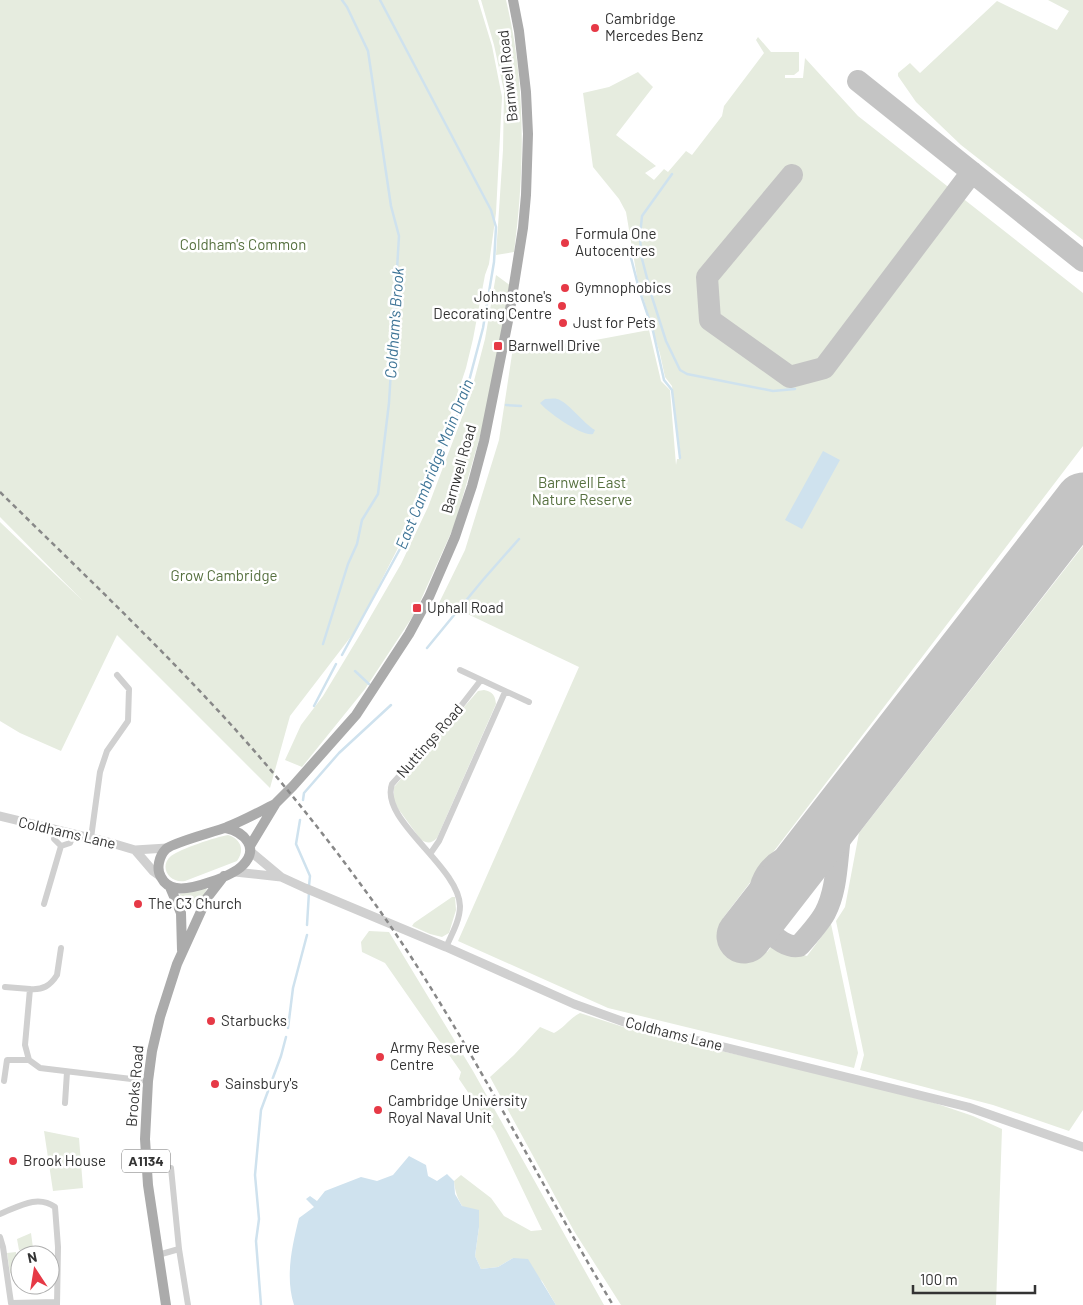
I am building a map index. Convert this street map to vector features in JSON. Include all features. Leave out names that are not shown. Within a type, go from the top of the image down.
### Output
[{"type":"main road","name":"Barnwell Road","points":[[235,872],[248,858],[250,848],[276,803],[356,715],[409,634],[430,597],[455,537],[472,486],[484,441],[509,316],[522,237],[526,195],[528,134],[526,92],[519,31],[512,0]]},
{"type":"main road","name":"Barnwell Road","points":[[167,848],[226,828],[276,803]]},
{"type":"main road","points":[[226,828],[243,834],[250,848]]},
{"type":"main road","points":[[160,876],[158,864],[167,848]]},
{"type":"main road","points":[[170,887],[187,888],[235,872]]},
{"type":"main road","name":"A1134","points":[[160,876],[170,887]]},
{"type":"main road","name":"Brooks Road","points":[[166,1305],[150,1200],[146,1152],[148,1081],[152,1051],[160,1017],[182,953],[207,898],[224,876]]},
{"type":"main road","name":"Brooks Road","points":[[170,887],[181,913],[182,953]]},
{"type":"street","points":[[460,670],[528,702]]},
{"type":"street","points":[[90,838],[100,772],[107,751],[128,721],[129,689],[117,675]]},
{"type":"street","name":"Nuttings Road","points":[[446,947],[459,915],[459,899],[449,879],[393,807],[390,800],[390,789],[392,784],[453,716],[481,680]]},
{"type":"street","points":[[430,854],[439,841],[505,692]]},
{"type":"street","name":"Coldhams Lane","points":[[0,816],[135,850],[167,848]]},
{"type":"street","points":[[55,830],[54,839],[61,846]]},
{"type":"street","points":[[61,846],[70,843],[74,834]]},
{"type":"street","points":[[44,904],[61,846]]},
{"type":"street","name":"Coldhams Lane","points":[[250,848],[281,877]]},
{"type":"street","name":"Coldhams Lane","points":[[135,850],[160,876]]},
{"type":"street","name":"Coldhams Lane","points":[[235,872],[281,877],[574,1004],[624,1022],[968,1107],[1083,1146]]},
{"type":"street","points":[[5,987],[43,989],[57,975],[61,948]]},
{"type":"street","points":[[29,1060],[25,1045],[30,989]]},
{"type":"street","points":[[4,1081],[7,1060],[29,1060],[40,1068],[148,1081]]},
{"type":"street","points":[[65,1103],[68,1072]]},
{"type":"street","points":[[171,1168],[179,1249],[188,1305]]},
{"type":"street","points":[[0,1214],[37,1201],[48,1202],[55,1208],[58,1247],[57,1303],[11,1303],[0,1237]]},
{"type":"street","points":[[158,1255],[179,1249]]},
{"type":"green space","name":"Coldham's Common","points":[[0,0],[478,0],[492,46],[502,97],[496,213],[489,264],[485,275],[466,368],[421,503],[356,630],[290,716],[270,788],[117,635],[61,751],[20,733],[0,721],[0,522],[83,601],[0,517]]},
{"type":"green space","points":[[481,0],[506,0],[517,62],[522,126],[518,221],[514,252],[496,255],[503,150],[504,91],[494,45]]},
{"type":"green space","points":[[1048,0],[1083,0],[1083,240],[961,145],[916,102],[898,76],[898,73],[910,63],[920,73],[997,1],[1057,30],[1069,11]]},
{"type":"green space","name":"Barnwell East Nature Reserve","points":[[758,37],[771,52],[799,52],[799,71],[794,75],[785,75],[785,78],[803,78],[805,58],[858,116],[1083,293],[1083,446],[723,918],[767,952],[773,945],[807,956],[831,924],[858,1053],[854,1068],[608,1008],[458,941],[579,667],[455,608],[439,603],[465,550],[499,440],[514,341],[574,344],[649,330],[661,381],[670,390],[676,465],[677,459],[681,459],[672,386],[665,377],[637,277],[626,212],[619,199],[593,167],[583,93],[609,87],[638,72],[653,87],[616,135],[656,166],[645,173],[654,180],[664,169],[668,172],[686,151],[692,155],[722,116],[724,106],[764,53],[756,40]]},
{"type":"green space","points":[[496,275],[511,286],[482,429],[455,524],[415,613],[365,689],[302,767],[285,760],[301,725],[323,696],[401,564],[428,507],[470,396],[485,339]]},
{"type":"green space","points":[[1083,546],[1083,1110],[1069,1131],[993,1105],[860,1070],[864,1055],[836,921],[845,907],[859,833]]},
{"type":"green space","points":[[484,690],[493,694],[496,704],[437,838],[430,842],[423,841],[394,803],[394,787],[478,691]]},
{"type":"green space","points":[[228,835],[239,842],[241,853],[237,861],[185,881],[175,880],[168,874],[166,865],[167,860],[171,856],[198,844]]},
{"type":"green space","points":[[207,888],[200,905],[186,902],[179,896],[180,894]]},
{"type":"green space","points":[[452,897],[455,897],[456,910],[449,933],[442,937],[412,926],[414,923]]},
{"type":"green space","points":[[369,931],[389,932],[473,1071],[604,1305],[556,1305],[542,1281],[513,1258],[498,1267],[481,1269],[475,1256],[479,1227],[462,1206],[455,1189],[454,1181],[461,1175],[491,1198],[504,1216],[531,1231],[542,1230],[495,1132],[459,1079],[461,1072],[385,963],[362,952],[361,942]]},
{"type":"green space","points":[[580,1013],[642,1033],[905,1093],[973,1116],[1002,1129],[996,1305],[621,1305],[574,1231],[490,1077],[540,1027],[554,1033]]},
{"type":"green space","points":[[44,1131],[79,1138],[83,1188],[53,1191]]},
{"type":"green space","points":[[31,1233],[33,1245],[18,1245],[17,1239]]},
{"type":"green space","points":[[7,1253],[10,1253],[10,1273]]},
{"type":"water","points":[[545,399],[556,399],[566,404],[595,430],[593,434],[581,432],[557,417],[540,403]]},
{"type":"water","points":[[823,451],[840,460],[802,529],[785,520]]},
{"type":"water","points":[[409,1156],[426,1165],[428,1176],[437,1181],[447,1174],[454,1181],[455,1194],[462,1206],[479,1210],[475,1256],[481,1269],[498,1267],[513,1258],[528,1259],[556,1305],[294,1305],[290,1284],[290,1262],[294,1239],[299,1218],[314,1207],[306,1199],[310,1196],[317,1201],[325,1191],[361,1177],[377,1181],[393,1175]]},
{"type":"waterway","name":"Coldham's Brook","points":[[323,644],[348,564],[357,544],[362,520],[378,494],[389,403],[399,236],[391,206],[368,51],[342,0]]},
{"type":"waterway","name":"East Cambridge Main Drain","points":[[342,655],[401,547],[434,466],[464,400],[483,328],[494,262],[496,227],[491,210],[380,0]]},
{"type":"waterway","points":[[672,174],[642,216],[640,236],[641,255],[652,297],[666,341],[680,370],[687,374],[773,391],[795,389]]},
{"type":"waterway","points":[[630,254],[653,331],[664,380],[672,390],[680,458]]},
{"type":"waterway","points":[[506,405],[521,406]]},
{"type":"waterway","points":[[427,648],[519,539]]},
{"type":"waterway","points":[[314,706],[336,664]]},
{"type":"waterway","points":[[355,671],[369,684]]},
{"type":"waterway","points":[[303,800],[304,793],[339,753],[391,705]]},
{"type":"waterway","points":[[300,820],[296,844],[310,876],[309,886]]},
{"type":"waterway","points":[[307,925],[309,892]]},
{"type":"waterway","points":[[288,1028],[293,988],[307,935]]},
{"type":"waterway","points":[[261,1305],[256,1241],[259,1219],[255,1175],[261,1110],[286,1037]]},
{"type":"taxiway","points":[[858,81],[1083,261]]},
{"type":"taxiway","points":[[792,175],[707,277],[710,320],[790,377],[824,368],[972,172]]},
{"type":"taxiway","points":[[821,837],[803,851],[781,860],[773,866],[766,874],[759,893],[760,913],[763,923],[775,937],[791,946],[799,946],[817,926],[825,913],[834,887],[841,830],[848,803]]},
{"type":"runway","points":[[744,936],[1083,500]]},
{"type":"railway","points":[[0,492],[211,703],[278,778],[340,857],[412,958],[472,1056],[613,1305]]},
{"type":"place","name":"Cambridge Mercedes Benz","points":[[595,28]]},
{"type":"place","name":"Formula One Autocentres","points":[[565,243]]},
{"type":"place","name":"Gymnophobics","points":[[565,288]]},
{"type":"place","name":"Johnstone's Decorating Centre","points":[[562,306]]},
{"type":"place","name":"Just for Pets","points":[[563,323]]},
{"type":"place","name":"Barnwell Drive","points":[[498,346]]},
{"type":"place","name":"Uphall Road","points":[[417,608]]},
{"type":"place","name":"The C3 Church","points":[[138,904]]},
{"type":"place","name":"Starbucks","points":[[211,1021]]},
{"type":"place","name":"Army Reserve Centre","points":[[380,1057]]},
{"type":"place","name":"Sainsbury's","points":[[215,1084]]},
{"type":"place","name":"Cambridge University Royal Naval Unit","points":[[378,1110]]},
{"type":"place","name":"Brook House","points":[[13,1161]]},
{"type":"park label","name":"Grow Cambridge","points":[[224,576]]}]
